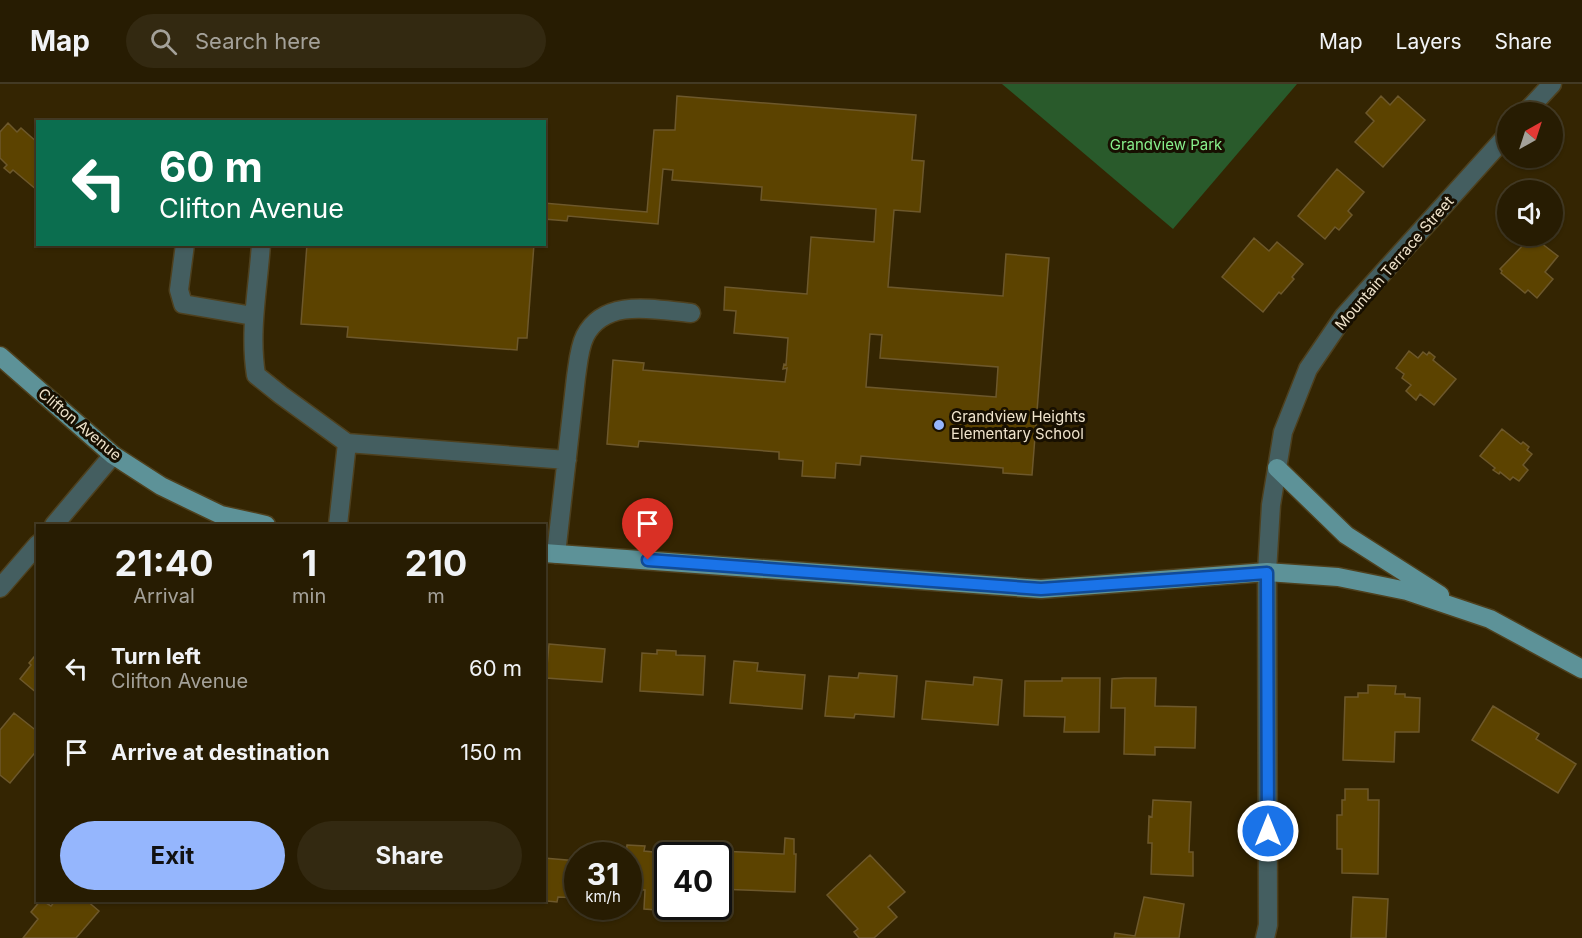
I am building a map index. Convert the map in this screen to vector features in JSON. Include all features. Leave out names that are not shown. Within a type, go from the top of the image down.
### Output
[{"type":"main road","name":"Clifton Avenue","points":[[0,356],[113,455],[162,486],[221,515],[262,524]]},
{"type":"main road","points":[[1277,468],[1346,535],[1462,609]]},
{"type":"main road","points":[[550,553],[1041,589],[1267,573],[1338,577],[1407,591],[1490,619],[1582,669]]},
{"type":"street","points":[[1535,102],[1552,84]]},
{"type":"street","name":"Mountain Terrace Street","points":[[1265,938],[1268,925],[1267,573],[1271,505],[1283,432],[1308,369],[1344,316],[1497,146]]},
{"type":"street","points":[[185,246],[179,290],[183,304],[253,316]]},
{"type":"street","points":[[261,246],[257,298],[253,316],[252,351],[256,375],[347,443],[567,460]]},
{"type":"street","points":[[550,553],[567,460],[580,351],[585,336],[593,324],[620,309],[691,313]]},
{"type":"street","points":[[338,524],[347,443]]},
{"type":"street","points":[[55,524],[113,455]]},
{"type":"street","points":[[0,588],[36,546]]},
{"type":"green space","name":"Grandview Park","points":[[1002,84],[1297,84],[1173,229]]},
{"type":"building","points":[[677,96],[916,115],[912,160],[924,161],[920,212],[894,210],[888,287],[1003,296],[1006,254],[1049,258],[1032,475],[1003,473],[1003,468],[861,456],[860,465],[836,463],[835,478],[802,476],[803,461],[779,459],[779,452],[639,441],[638,447],[607,444],[613,360],[644,363],[643,370],[785,382],[787,368],[783,369],[784,364],[786,365],[788,338],[734,333],[736,311],[724,310],[725,287],[807,294],[811,237],[874,242],[876,209],[761,200],[762,187],[672,180],[673,170],[663,169],[658,224],[568,216],[567,221],[546,219],[546,203],[647,212],[654,130],[675,130]],"holes":[[[870,334],[882,335],[880,358],[998,367],[996,397],[866,387]]]},
{"type":"building","points":[[1381,96],[1390,105],[1398,96],[1425,120],[1383,167],[1355,142],[1374,121],[1366,113]]},
{"type":"building","points":[[8,123],[17,132],[21,128],[36,141],[36,189],[13,170],[10,173],[4,168],[7,165],[0,158],[0,132]]},
{"type":"building","points":[[1337,169],[1364,192],[1348,211],[1352,215],[1339,230],[1335,227],[1325,239],[1298,216]]},
{"type":"building","points":[[1254,238],[1269,251],[1277,242],[1303,264],[1292,277],[1294,279],[1281,294],[1279,292],[1263,312],[1222,277]]},
{"type":"building","points":[[307,246],[534,246],[527,338],[518,338],[517,350],[347,337],[348,327],[301,324]]},
{"type":"building","points":[[1522,246],[1545,246],[1558,256],[1545,272],[1553,279],[1537,298],[1528,290],[1525,293],[1501,273],[1500,269]]},
{"type":"building","points":[[1409,351],[1418,358],[1423,352],[1427,355],[1429,352],[1435,357],[1433,360],[1456,379],[1434,405],[1420,394],[1416,400],[1406,391],[1411,385],[1402,378],[1404,374],[1396,368]]},
{"type":"building","points":[[1502,429],[1521,444],[1523,442],[1529,447],[1527,450],[1532,454],[1523,465],[1528,470],[1519,481],[1513,477],[1510,480],[1500,472],[1499,474],[1480,456]]},
{"type":"building","points":[[549,644],[605,649],[602,682],[546,678]]},
{"type":"building","points":[[657,650],[676,651],[676,655],[705,656],[703,695],[640,691],[642,653],[657,654]]},
{"type":"building","points":[[36,654],[36,692],[20,679],[31,665],[29,663]]},
{"type":"building","points":[[734,661],[758,663],[757,671],[805,675],[802,709],[730,703]]},
{"type":"building","points":[[859,673],[897,676],[894,717],[855,714],[854,718],[825,716],[829,676],[858,678]]},
{"type":"building","points":[[974,677],[1002,680],[998,725],[922,719],[926,681],[973,685]]},
{"type":"building","points":[[1062,678],[1100,678],[1099,732],[1064,732],[1065,717],[1024,716],[1025,681],[1062,681]]},
{"type":"building","points":[[1156,678],[1155,706],[1196,707],[1195,748],[1155,747],[1155,755],[1124,754],[1125,708],[1111,708],[1112,679]]},
{"type":"building","points":[[1368,685],[1396,686],[1395,694],[1420,698],[1419,732],[1395,732],[1394,762],[1343,760],[1345,697],[1358,697],[1358,693],[1368,693]]},
{"type":"building","points":[[1493,706],[1539,734],[1536,739],[1576,764],[1558,793],[1472,740]]},
{"type":"building","points":[[14,713],[36,730],[36,751],[10,783],[0,775],[0,730]]},
{"type":"building","points":[[1345,789],[1368,789],[1368,800],[1379,800],[1378,874],[1342,873],[1342,849],[1337,849],[1337,815],[1342,815]]},
{"type":"building","points":[[1153,800],[1191,802],[1189,852],[1193,852],[1193,876],[1151,874],[1152,843],[1148,843],[1149,816],[1152,817]]},
{"type":"building","points":[[785,838],[794,839],[795,892],[732,890],[732,852],[784,854]]},
{"type":"building","points":[[642,846],[645,846],[644,851],[654,852],[654,910],[644,909],[645,890],[642,890]]},
{"type":"building","points":[[870,855],[905,892],[888,907],[897,917],[874,938],[859,938],[854,932],[858,929],[827,895]]},
{"type":"building","points":[[546,858],[564,860],[564,897],[558,897],[557,902],[546,901]]},
{"type":"building","points":[[1144,897],[1184,904],[1179,938],[1114,938],[1115,933],[1135,936]]},
{"type":"building","points":[[1353,897],[1388,899],[1386,938],[1351,938]]},
{"type":"building","points":[[39,902],[51,906],[54,902],[88,902],[99,911],[76,938],[23,938],[38,919],[31,912]]},
{"type":"place","name":"Grandview Heights Elementary School","points":[[939,425]]},
{"type":"route","points":[[648,560],[1041,589],[1267,573],[1268,831]]}]
